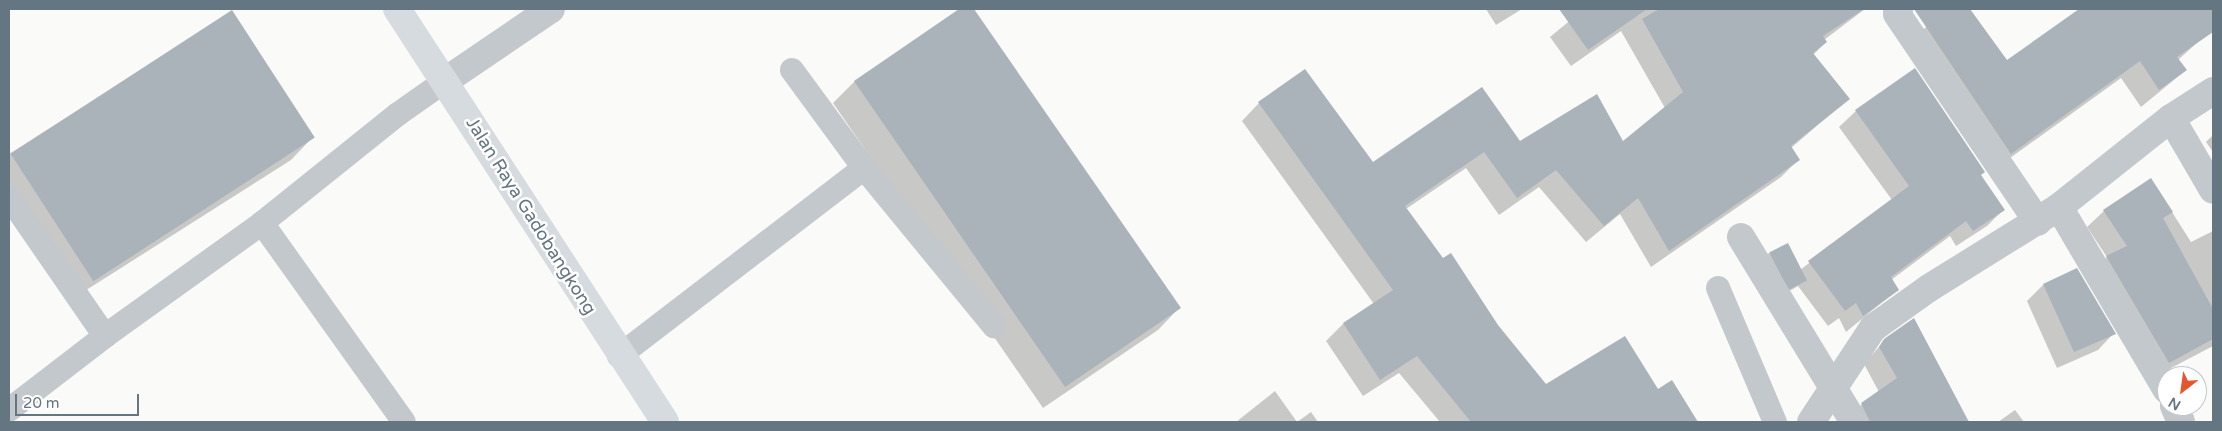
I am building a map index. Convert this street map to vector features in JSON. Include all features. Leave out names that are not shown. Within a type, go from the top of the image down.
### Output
[{"type":"highway","name":"Jalan Raya Gadobangkong","points":[[397,9],[446,81],[619,356],[665,422]]},
{"type":"street","points":[[446,81],[551,9]]},
{"type":"street","points":[[1896,11],[2049,215],[2157,375]]},
{"type":"street","points":[[1811,422],[1873,328],[1930,288],[2049,215],[2171,118],[2213,92]]},
{"type":"street","points":[[2171,118],[2213,190]]},
{"type":"street","points":[[1741,237],[1831,389],[1854,422]]},
{"type":"lane","points":[[792,70],[864,168],[994,326]]},
{"type":"lane","points":[[9,410],[104,336],[262,223],[398,114],[446,81]]},
{"type":"lane","points":[[619,356],[864,168]]},
{"type":"lane","points":[[9,196],[104,336]]},
{"type":"lane","points":[[262,223],[404,422]]},
{"type":"lane","points":[[1718,288],[1775,422]]},
{"type":"building","points":[[959,9],[974,9],[1181,308],[1065,387],[854,81]]},
{"type":"building","points":[[1559,9],[1647,9],[1588,50]]},
{"type":"building","points":[[1659,9],[1864,9],[1823,36],[1827,42],[1813,53],[1850,99],[1791,146],[1800,160],[1669,251],[1638,198],[1604,226],[1556,170],[1517,198],[1484,152],[1405,206],[1443,258],[1451,253],[1498,325],[1546,384],[1625,336],[1658,389],[1672,380],[1698,422],[1471,422],[1417,356],[1380,380],[1343,323],[1393,290],[1258,102],[1305,69],[1373,162],[1482,87],[1520,141],[1597,94],[1623,141],[1683,92],[1642,19]]},
{"type":"building","points":[[1914,9],[1970,9],[2007,60],[2079,9],[2213,9],[2213,32],[2177,57],[2187,70],[2159,90],[2140,61],[2011,154]]},
{"type":"building","points":[[232,10],[315,137],[93,281],[11,154]]},
{"type":"building","points":[[1915,68],[1985,172],[1981,175],[2005,210],[1973,231],[1966,221],[1891,277],[1899,290],[1863,316],[1856,303],[1845,311],[1808,261],[1909,186],[1855,110]]},
{"type":"building","points":[[2151,178],[2173,212],[2163,218],[2213,309],[2213,339],[2169,363],[2106,256],[2127,246],[2103,210]]},
{"type":"building","points":[[1788,243],[1807,280],[1788,290],[1769,253]]},
{"type":"building","points":[[2077,268],[2116,334],[2074,352],[2043,284]]},
{"type":"building","points":[[1914,318],[1969,422],[1870,422],[1861,403],[1897,378],[1879,347],[1884,339]]}]
